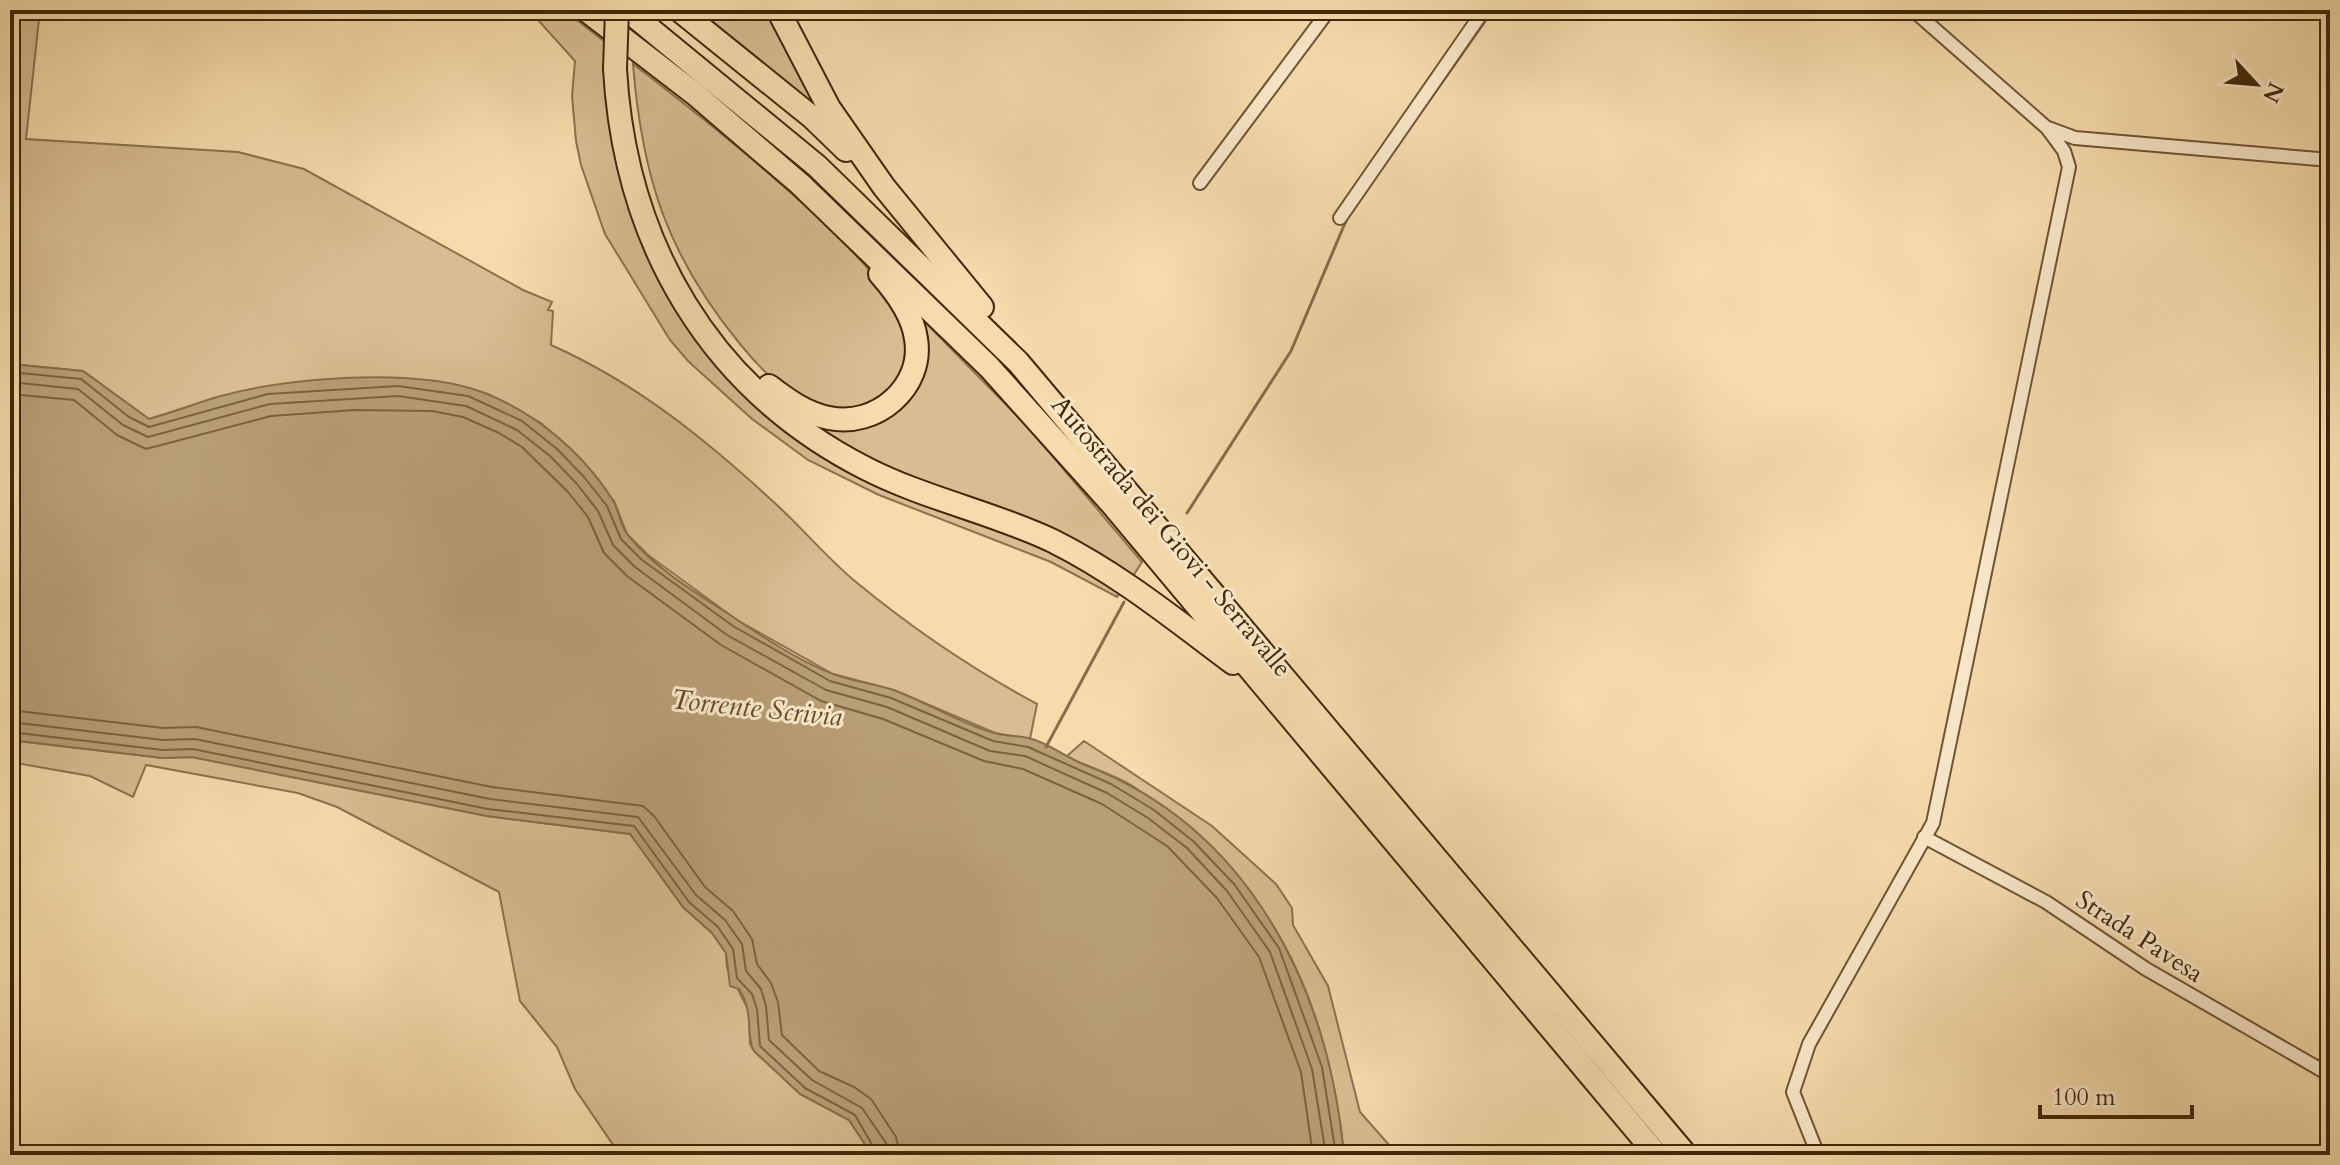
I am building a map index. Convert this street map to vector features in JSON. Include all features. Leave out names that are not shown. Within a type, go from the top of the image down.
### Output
[{"type":"highway","name":"Autostrada dei Giovi - Serravalle","points":[[586,10],[695,94],[800,184],[922,299],[1011,391],[1111,503],[1657,1155]]},
{"type":"highway","points":[[617,10],[623,149],[647,231],[679,295],[733,369],[801,430],[830,449],[898,484],[1012,522],[1099,566],[1126,582],[1263,685]]},
{"type":"highway","name":"Autostrada dei Giovi - Serravalle","points":[[628,10],[746,106],[880,225],[1018,362],[1686,1155]]},
{"type":"highway","points":[[628,10],[621,69],[643,184],[672,259],[690,293],[733,352],[758,378],[783,397],[828,418],[859,418],[884,407],[905,387],[917,357],[915,332],[890,285],[800,184]]},
{"type":"highway","points":[[679,10],[813,118],[884,187]]},
{"type":"highway","points":[[778,10],[829,108],[884,187],[1038,370],[1086,439]]},
{"type":"street","points":[[1200,183],[1329,10]]},
{"type":"street","points":[[1340,218],[1484,10]]},
{"type":"street","points":[[1818,1155],[1793,1092],[1809,1044],[1933,823],[2068,175],[2068,159],[2047,128],[1913,10]]},
{"type":"street","points":[[2047,128],[2075,138],[2330,160]]},
{"type":"street","name":"Strada Pavesa","points":[[1924,837],[2046,902],[2146,969],[2330,1075]]},
{"type":"shaded area","points":[[16,10],[40,10],[26,139],[238,152],[304,169],[523,290],[552,302],[548,310],[553,311],[551,345],[613,377],[671,416],[752,482],[836,564],[877,599],[966,662],[1037,704],[1030,739],[995,733],[894,690],[833,674],[737,620],[648,555],[627,534],[614,501],[541,423],[488,394],[451,384],[353,380],[287,384],[215,398],[149,419],[83,371],[10,364],[10,65]]},
{"type":"shaded area","points":[[529,10],[564,10],[605,42],[645,243],[785,422],[1001,526],[1122,589],[1117,597],[1051,562],[879,495],[808,460],[752,419],[688,361],[670,340],[605,234],[576,141],[572,96],[575,61]]},
{"type":"shaded area","points":[[690,10],[769,10],[821,109]]},
{"type":"shaded area","points":[[633,64],[742,151],[832,231],[869,270],[896,306],[907,334],[907,356],[899,380],[881,404],[832,412],[813,407],[778,384],[740,344],[715,311],[676,246],[662,213],[643,143]]},
{"type":"shaded area","points":[[917,314],[1027,426],[1142,562],[1133,576],[853,452],[786,406],[813,419],[899,405]]},
{"type":"shaded area","points":[[10,740],[163,758],[192,757],[487,816],[631,834],[683,907],[712,933],[726,953],[727,968],[749,1011],[750,1044],[754,1051],[800,1094],[849,1120],[872,1155],[620,1155],[575,1089],[557,1047],[520,1001],[499,892],[337,807],[298,793],[146,765],[133,797],[90,776],[10,762]]},
{"type":"shaded area","points":[[1084,741],[1212,826],[1276,884],[1292,908],[1293,925],[1328,986],[1360,1112],[1398,1155],[1344,1155],[1336,1097],[1323,1042],[1306,992],[1284,944],[1256,901],[1222,860],[1182,822],[1126,782],[1067,756]]},
{"type":"water","name":"Torrente Scrivia","points":[[10,364],[83,371],[149,419],[245,390],[345,378],[380,377],[445,383],[473,389],[514,407],[552,432],[585,464],[612,499],[625,531],[650,558],[691,590],[769,641],[836,675],[896,691],[985,730],[1043,743],[1143,793],[1193,829],[1235,872],[1270,921],[1299,975],[1320,1032],[1335,1093],[1344,1155],[872,1155],[849,1120],[800,1094],[754,1051],[747,1007],[739,989],[730,986],[726,953],[712,933],[683,907],[630,834],[487,816],[192,757],[163,758],[10,740]]},
{"type":"waterway","points":[[1357,203],[1493,10]]},
{"type":"waterway","points":[[1187,513],[1291,351],[1348,216]]},
{"type":"waterway","points":[[1046,747],[1124,602]]}]
